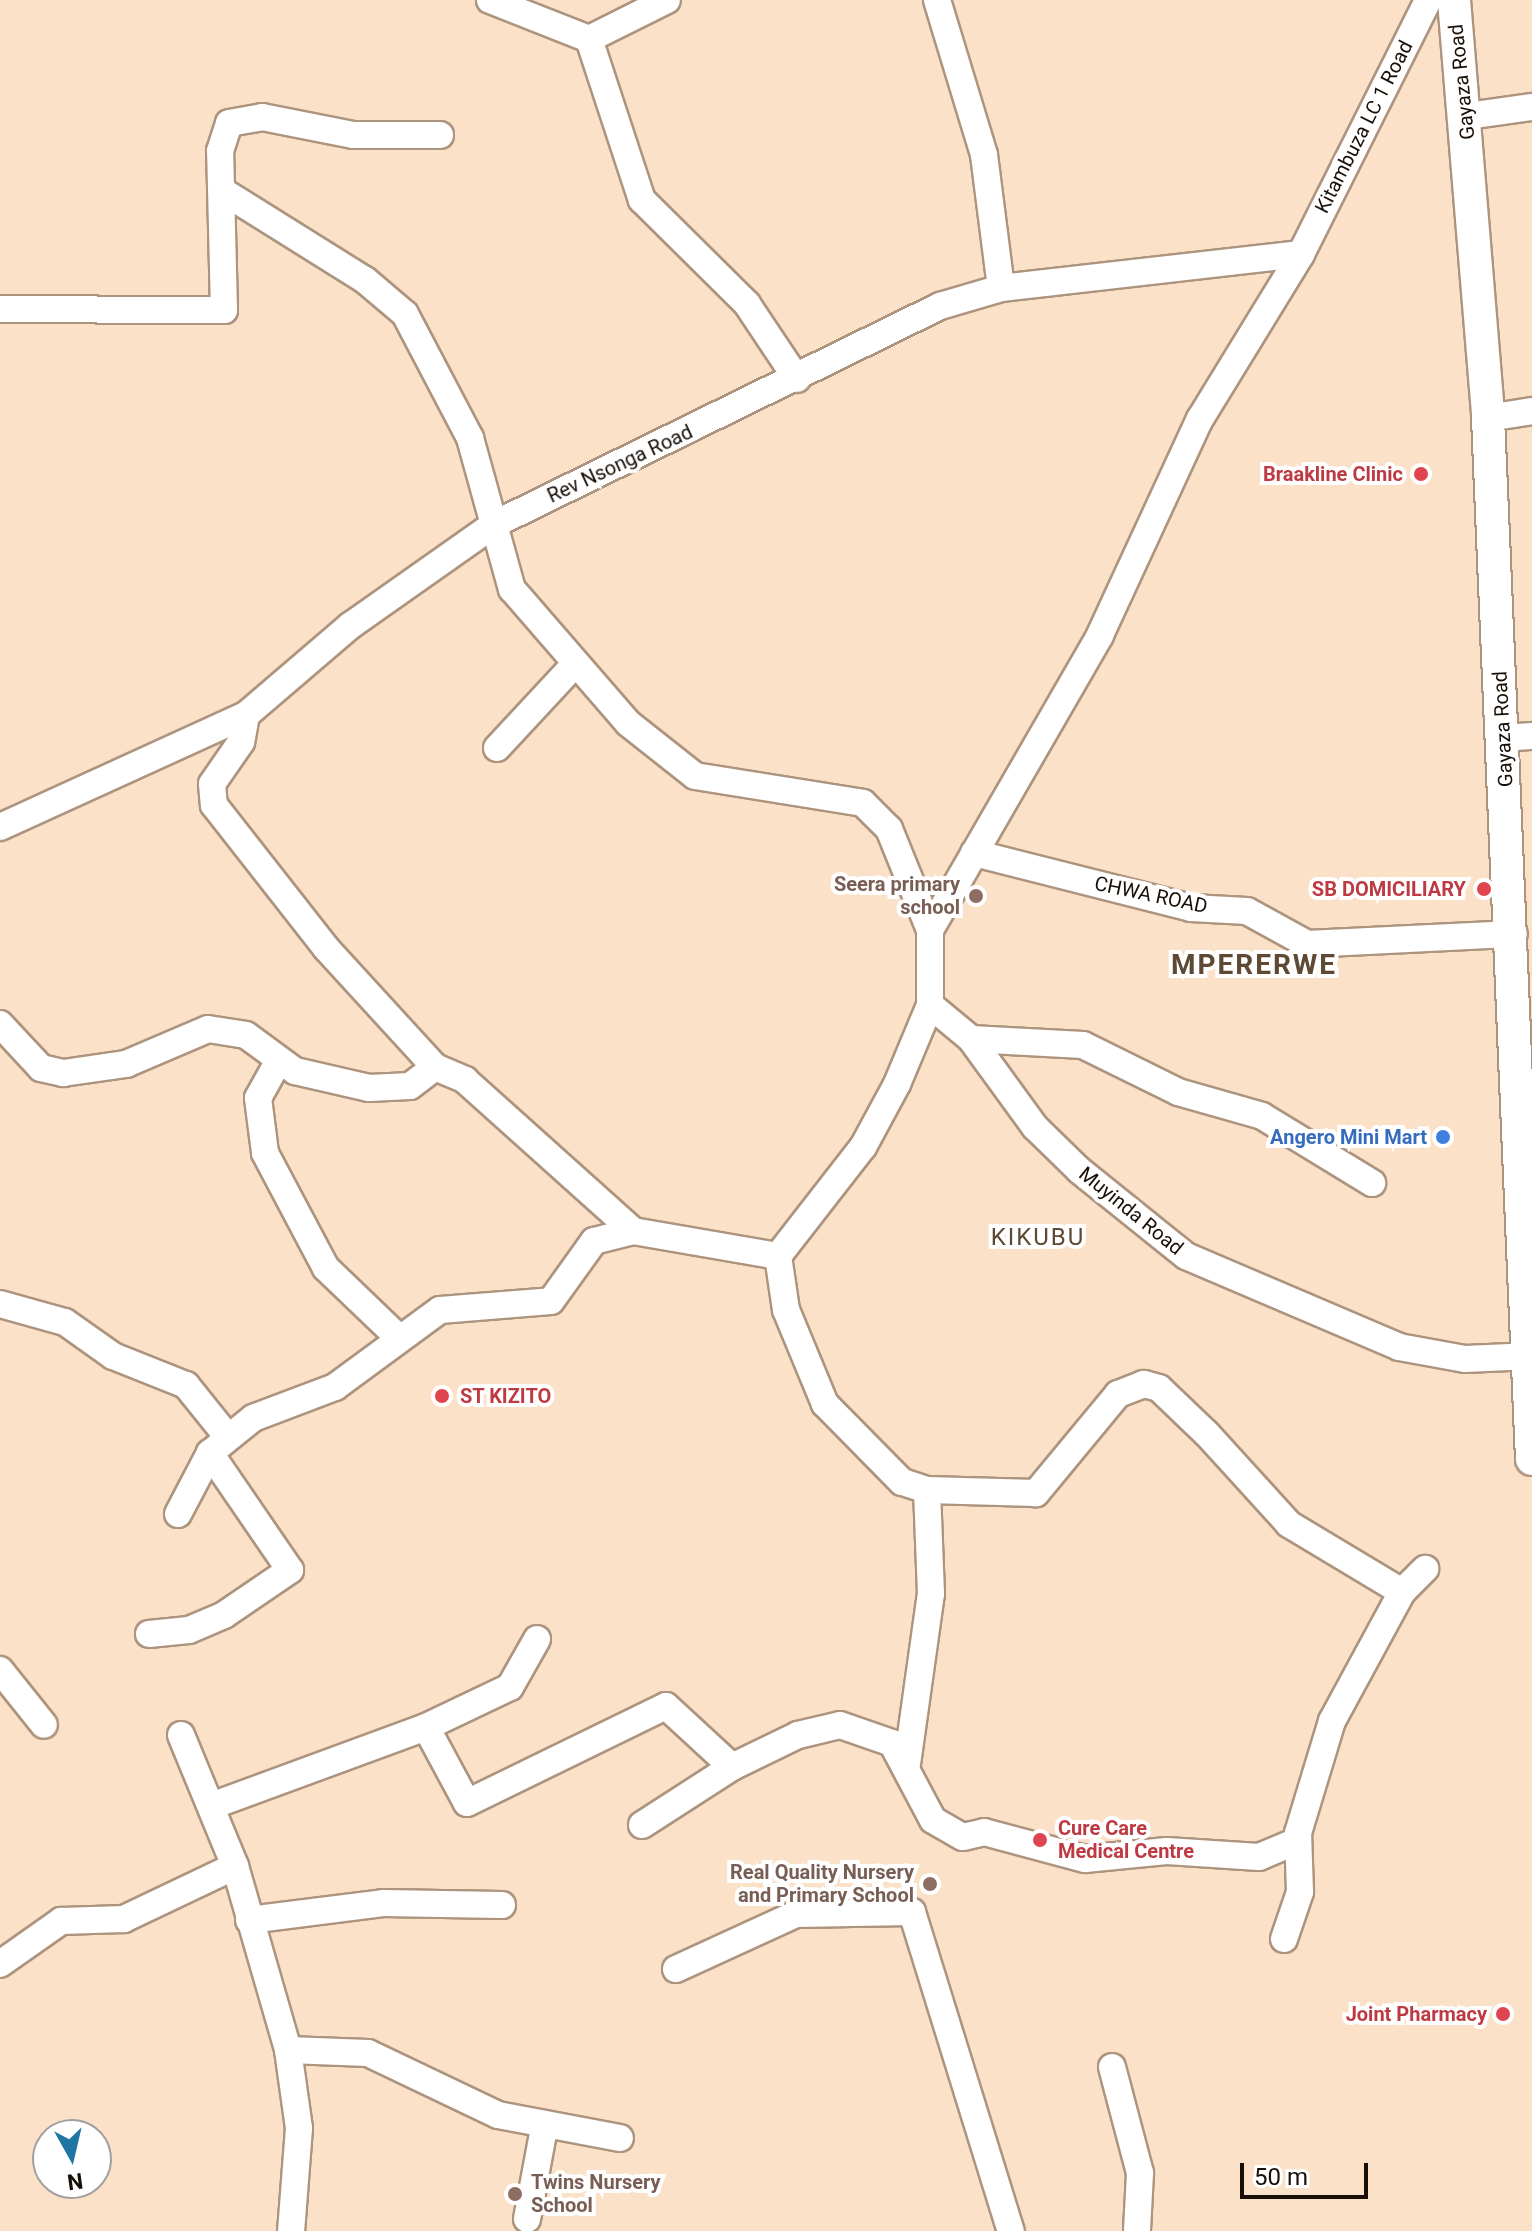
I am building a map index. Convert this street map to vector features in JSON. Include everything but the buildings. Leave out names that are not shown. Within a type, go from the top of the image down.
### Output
[{"type":"main road","name":"Gayaza Road","points":[[1454,0],[1467,116],[1488,418],[1518,737],[1514,934],[1532,1459]]},
{"type":"street","points":[[490,0],[589,39],[667,0]]},
{"type":"street","points":[[937,0],[984,155],[1001,288]]},
{"type":"street","name":"Kitambuza LC 1 Road","points":[[930,930],[1100,635],[1200,419],[1301,254],[1428,0]]},
{"type":"street","points":[[589,39],[642,200],[747,304],[797,379]]},
{"type":"street","points":[[1467,116],[1532,107]]},
{"type":"street","points":[[0,309],[224,310],[223,134],[245,118],[353,135],[440,135]]},
{"type":"street","points":[[224,192],[365,280],[405,314],[462,416],[493,525],[521,605],[680,769],[839,795],[879,814],[930,930],[930,1005],[863,1147],[778,1256],[788,1317],[825,1404],[875,1462],[927,1490],[1036,1493],[1118,1394],[1144,1384],[1159,1388],[1207,1434],[1289,1524],[1402,1592]]},
{"type":"street","name":"Rev Nsonga Road","points":[[0,827],[246,715],[350,626],[493,525],[797,379],[940,306],[1001,288],[1301,254]]},
{"type":"street","points":[[1488,418],[1532,411]]},
{"type":"street","points":[[497,748],[575,664]]},
{"type":"street","points":[[246,715],[241,742],[212,784],[214,805],[326,948],[435,1067],[465,1080],[633,1231]]},
{"type":"street","name":"CHWA ROAD","points":[[974,853],[1191,908],[1247,911],[1307,944],[1514,934]]},
{"type":"street","name":"Muyinda Road","points":[[930,1005],[971,1039],[1035,1127],[1186,1256],[1399,1347],[1465,1359],[1530,1356]]},
{"type":"street","points":[[0,1024],[49,1071],[126,1064],[208,1029],[246,1035],[278,1062],[369,1088],[410,1086],[435,1067]]},
{"type":"street","points":[[971,1039],[1083,1045],[1178,1092],[1262,1116],[1372,1183]]},
{"type":"street","points":[[278,1062],[258,1098],[265,1153],[326,1268],[397,1336]]},
{"type":"street","points":[[178,1514],[218,1445],[283,1403],[335,1387],[397,1336],[460,1302],[531,1307],[551,1301],[594,1241],[633,1231],[778,1256]]},
{"type":"street","points":[[0,1304],[65,1322],[113,1356],[186,1385],[290,1570],[224,1615],[189,1630],[149,1634]]},
{"type":"street","points":[[907,1764],[931,1594],[927,1490]]},
{"type":"street","points":[[1284,1939],[1300,1892],[1297,1841],[1332,1721],[1402,1592],[1425,1569]]},
{"type":"street","points":[[214,1805],[426,1727],[510,1687],[537,1639]]},
{"type":"street","points":[[0,1670],[44,1725]]},
{"type":"street","points":[[426,1727],[467,1803],[666,1706],[732,1767]]},
{"type":"street","points":[[642,1825],[732,1767],[821,1726],[840,1725],[879,1734],[907,1764],[933,1820],[963,1837],[984,1832],[1085,1859],[1167,1851],[1259,1857],[1297,1841]]},
{"type":"street","points":[[181,1735],[214,1805],[235,1866],[288,2050],[299,2128],[291,2231]]},
{"type":"street","points":[[0,1964],[61,1921],[124,1919],[235,1866]]},
{"type":"street","points":[[249,1920],[383,1903],[502,1905]]},
{"type":"street","points":[[676,1969],[796,1914],[912,1912],[1011,2231]]},
{"type":"street","points":[[288,2050],[368,2053],[498,2115],[544,2128],[620,2138]]},
{"type":"street","points":[[1112,2067],[1140,2173],[1137,2231]]},
{"type":"street","points":[[527,2219],[544,2128]]},
{"type":"place","name":"Braakline Clinic","points":[[1421,474]]},
{"type":"place","name":"SB DOMICILIARY","points":[[1484,889]]},
{"type":"place","name":"Seera primary school","points":[[976,896]]},
{"type":"place","name":"Angero Mini Mart","points":[[1443,1137]]},
{"type":"place","name":"ST KIZITO","points":[[442,1396]]},
{"type":"place","name":"Cure Care Medical Centre","points":[[1040,1840]]},
{"type":"place","name":"Real Quality Nursery and Primary School","points":[[930,1884]]},
{"type":"place","name":"Joint Pharmacy","points":[[1503,2014]]},
{"type":"place","name":"Twins Nursery School","points":[[515,2194]]},
{"type":"district","name":"MPERERWE","points":[[1254,965]]},
{"type":"district","name":"KIKUBU","points":[[1038,1238]]}]
